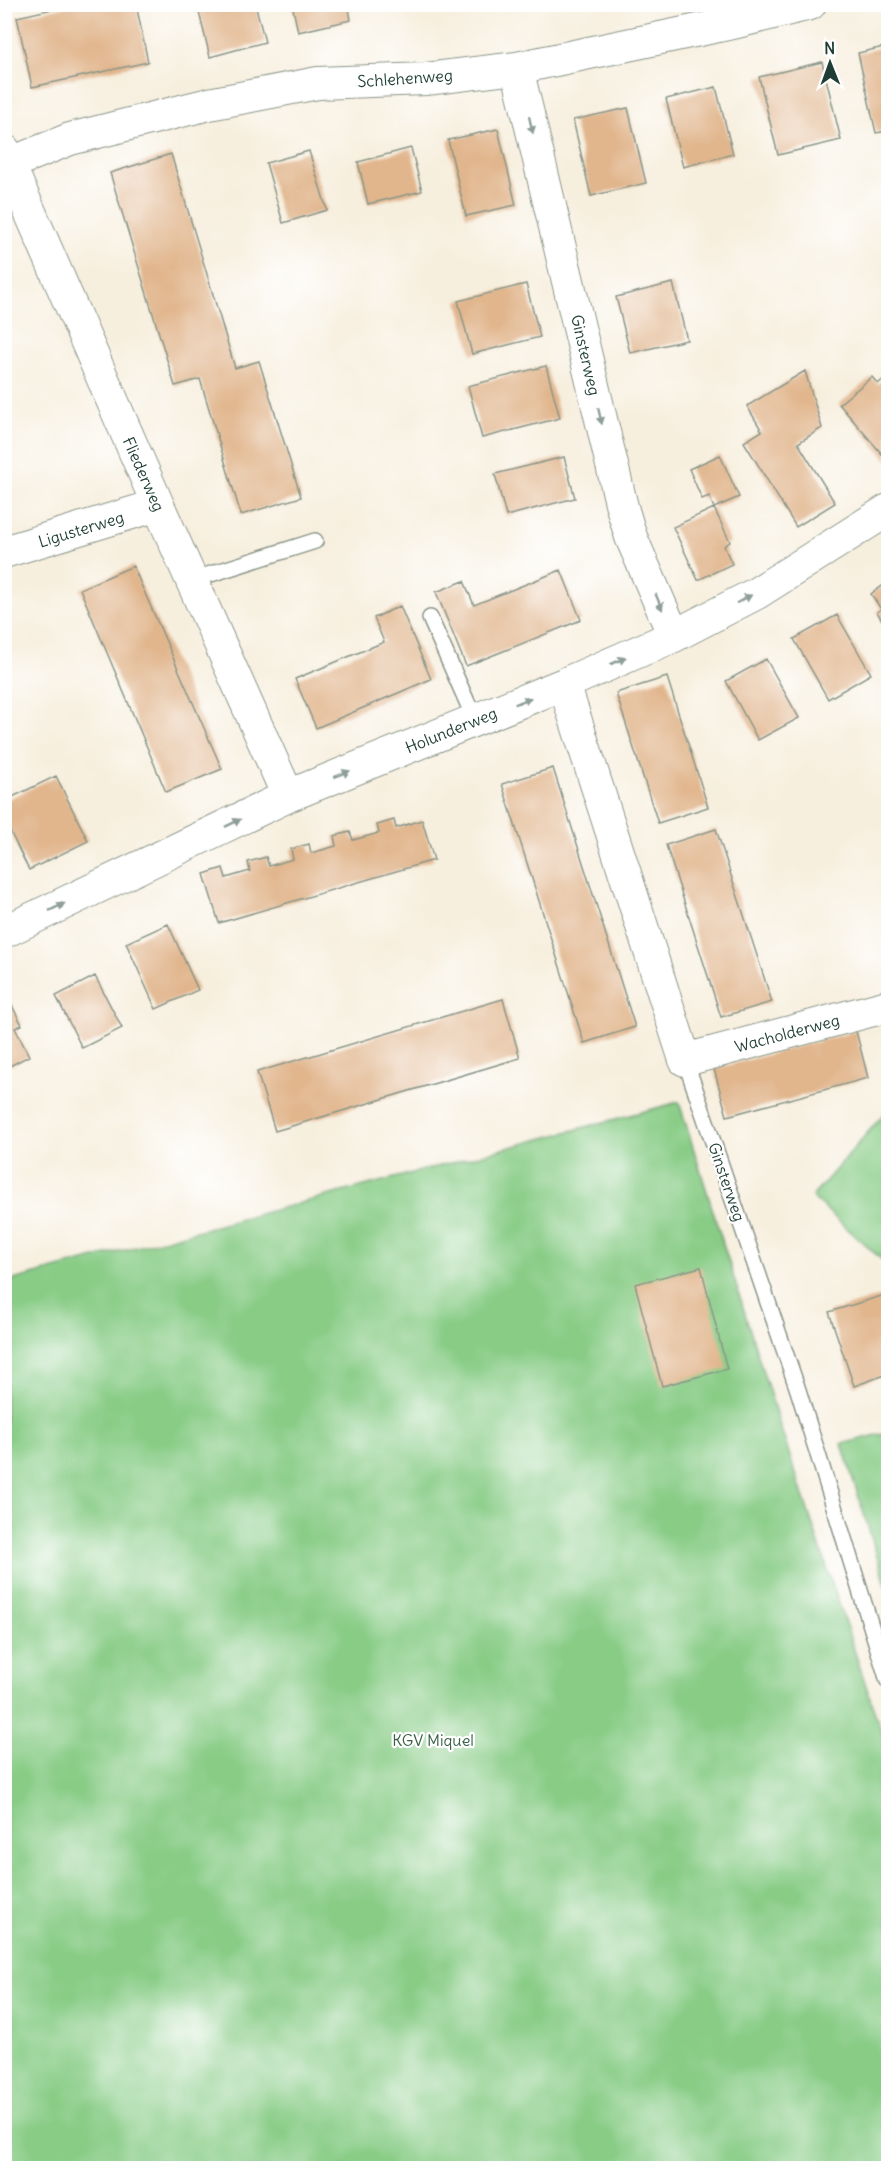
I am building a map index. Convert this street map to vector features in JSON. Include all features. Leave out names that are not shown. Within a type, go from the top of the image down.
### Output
[{"type":"street","name":"Schlehenweg","points":[[6,160],[70,139],[209,104],[296,87],[318,83],[426,79],[517,68],[737,22],[810,4]]},
{"type":"street","name":"Ginsterweg","points":[[517,68],[622,507],[631,537],[674,636]]},
{"type":"street","name":"Fliederweg","points":[[6,160],[288,796]]},
{"type":"street","name":"Ligusterweg","points":[[4,552],[158,505]]},
{"type":"street","name":"Holunderweg","points":[[4,932],[288,796],[564,684],[674,636],[757,593],[888,510]]},
{"type":"street","name":"Ginsterweg","points":[[564,684],[685,1060]]},
{"type":"street","name":"Wacholderweg","points":[[685,1060],[888,1006]]},
{"type":"lane","points":[[192,580],[315,541]]},
{"type":"lane","points":[[430,618],[475,720]]},
{"type":"lane","name":"Ginsterweg","points":[[685,1060],[798,1390],[888,1681]]},
{"type":"green space","name":"KGV Miquel","points":[[679,1102],[780,1426],[888,1752],[888,2168],[5,2168],[5,1282]]},
{"type":"green space","points":[[888,1109],[888,1265],[812,1197]]},
{"type":"green space","points":[[888,1432],[888,1591],[842,1444]]},
{"type":"building","points":[[75,4],[136,4],[148,62],[32,87],[17,17]]},
{"type":"building","points":[[197,4],[255,4],[265,42],[210,57]]},
{"type":"building","points":[[292,4],[348,4],[351,20],[298,32]]},
{"type":"building","points":[[888,46],[888,131],[876,133],[858,53]]},
{"type":"building","points":[[822,62],[841,140],[778,155],[759,77]]},
{"type":"building","points":[[716,87],[733,154],[683,167],[666,99]]},
{"type":"building","points":[[628,108],[646,183],[591,196],[573,120]]},
{"type":"building","points":[[498,129],[516,205],[466,216],[448,140]]},
{"type":"building","points":[[411,148],[422,191],[368,204],[358,162]]},
{"type":"building","points":[[309,151],[327,210],[283,223],[266,163]]},
{"type":"building","points":[[171,154],[235,368],[259,361],[301,497],[241,515],[200,379],[175,386],[110,173]]},
{"type":"building","points":[[673,283],[687,340],[630,353],[616,297]]},
{"type":"building","points":[[526,284],[540,337],[472,354],[458,301]]},
{"type":"building","points":[[546,366],[560,418],[482,438],[468,386]]},
{"type":"building","points":[[805,371],[822,428],[798,443],[835,503],[796,527],[744,442],[762,431],[747,406]]},
{"type":"building","points":[[888,375],[888,461],[839,404],[872,377],[878,384]]},
{"type":"building","points":[[720,455],[739,497],[714,508],[709,496],[702,499],[689,469]]},
{"type":"building","points":[[564,457],[575,498],[506,516],[495,474]]},
{"type":"building","points":[[714,508],[730,542],[724,546],[732,564],[698,580],[673,527]]},
{"type":"building","points":[[133,566],[222,769],[166,792],[80,589]]},
{"type":"building","points":[[561,570],[581,620],[466,666],[436,592],[464,581],[474,605]]},
{"type":"building","points":[[888,582],[888,630],[877,612],[881,609],[871,594]]},
{"type":"building","points":[[400,606],[431,679],[316,728],[295,679],[384,642],[374,618]]},
{"type":"building","points":[[837,615],[871,674],[828,699],[794,639]]},
{"type":"building","points":[[766,659],[799,718],[758,740],[726,681]]},
{"type":"building","points":[[667,677],[708,807],[658,823],[616,693]]},
{"type":"building","points":[[553,768],[635,1027],[584,1043],[502,784]]},
{"type":"building","points":[[56,776],[88,841],[29,870],[4,819],[4,801]]},
{"type":"building","points":[[394,820],[396,828],[422,820],[434,860],[219,923],[204,874],[223,868],[226,878],[250,871],[248,862],[266,857],[269,866],[293,859],[291,849],[309,844],[311,853],[336,846],[334,836],[350,832],[353,840],[379,833],[377,825]]},
{"type":"building","points":[[716,829],[772,1002],[721,1017],[666,845]]},
{"type":"building","points":[[168,924],[198,990],[156,1009],[126,943]]},
{"type":"building","points":[[95,976],[122,1028],[82,1048],[56,996]]},
{"type":"building","points":[[4,990],[22,1025],[15,1028],[29,1056],[4,1069]]},
{"type":"building","points":[[503,999],[520,1058],[275,1131],[257,1072]]},
{"type":"building","points":[[856,1031],[868,1078],[727,1116],[714,1069]]},
{"type":"building","points":[[701,1267],[727,1369],[662,1386],[635,1284]]},
{"type":"building","points":[[888,1294],[888,1374],[854,1386],[829,1312]]}]
